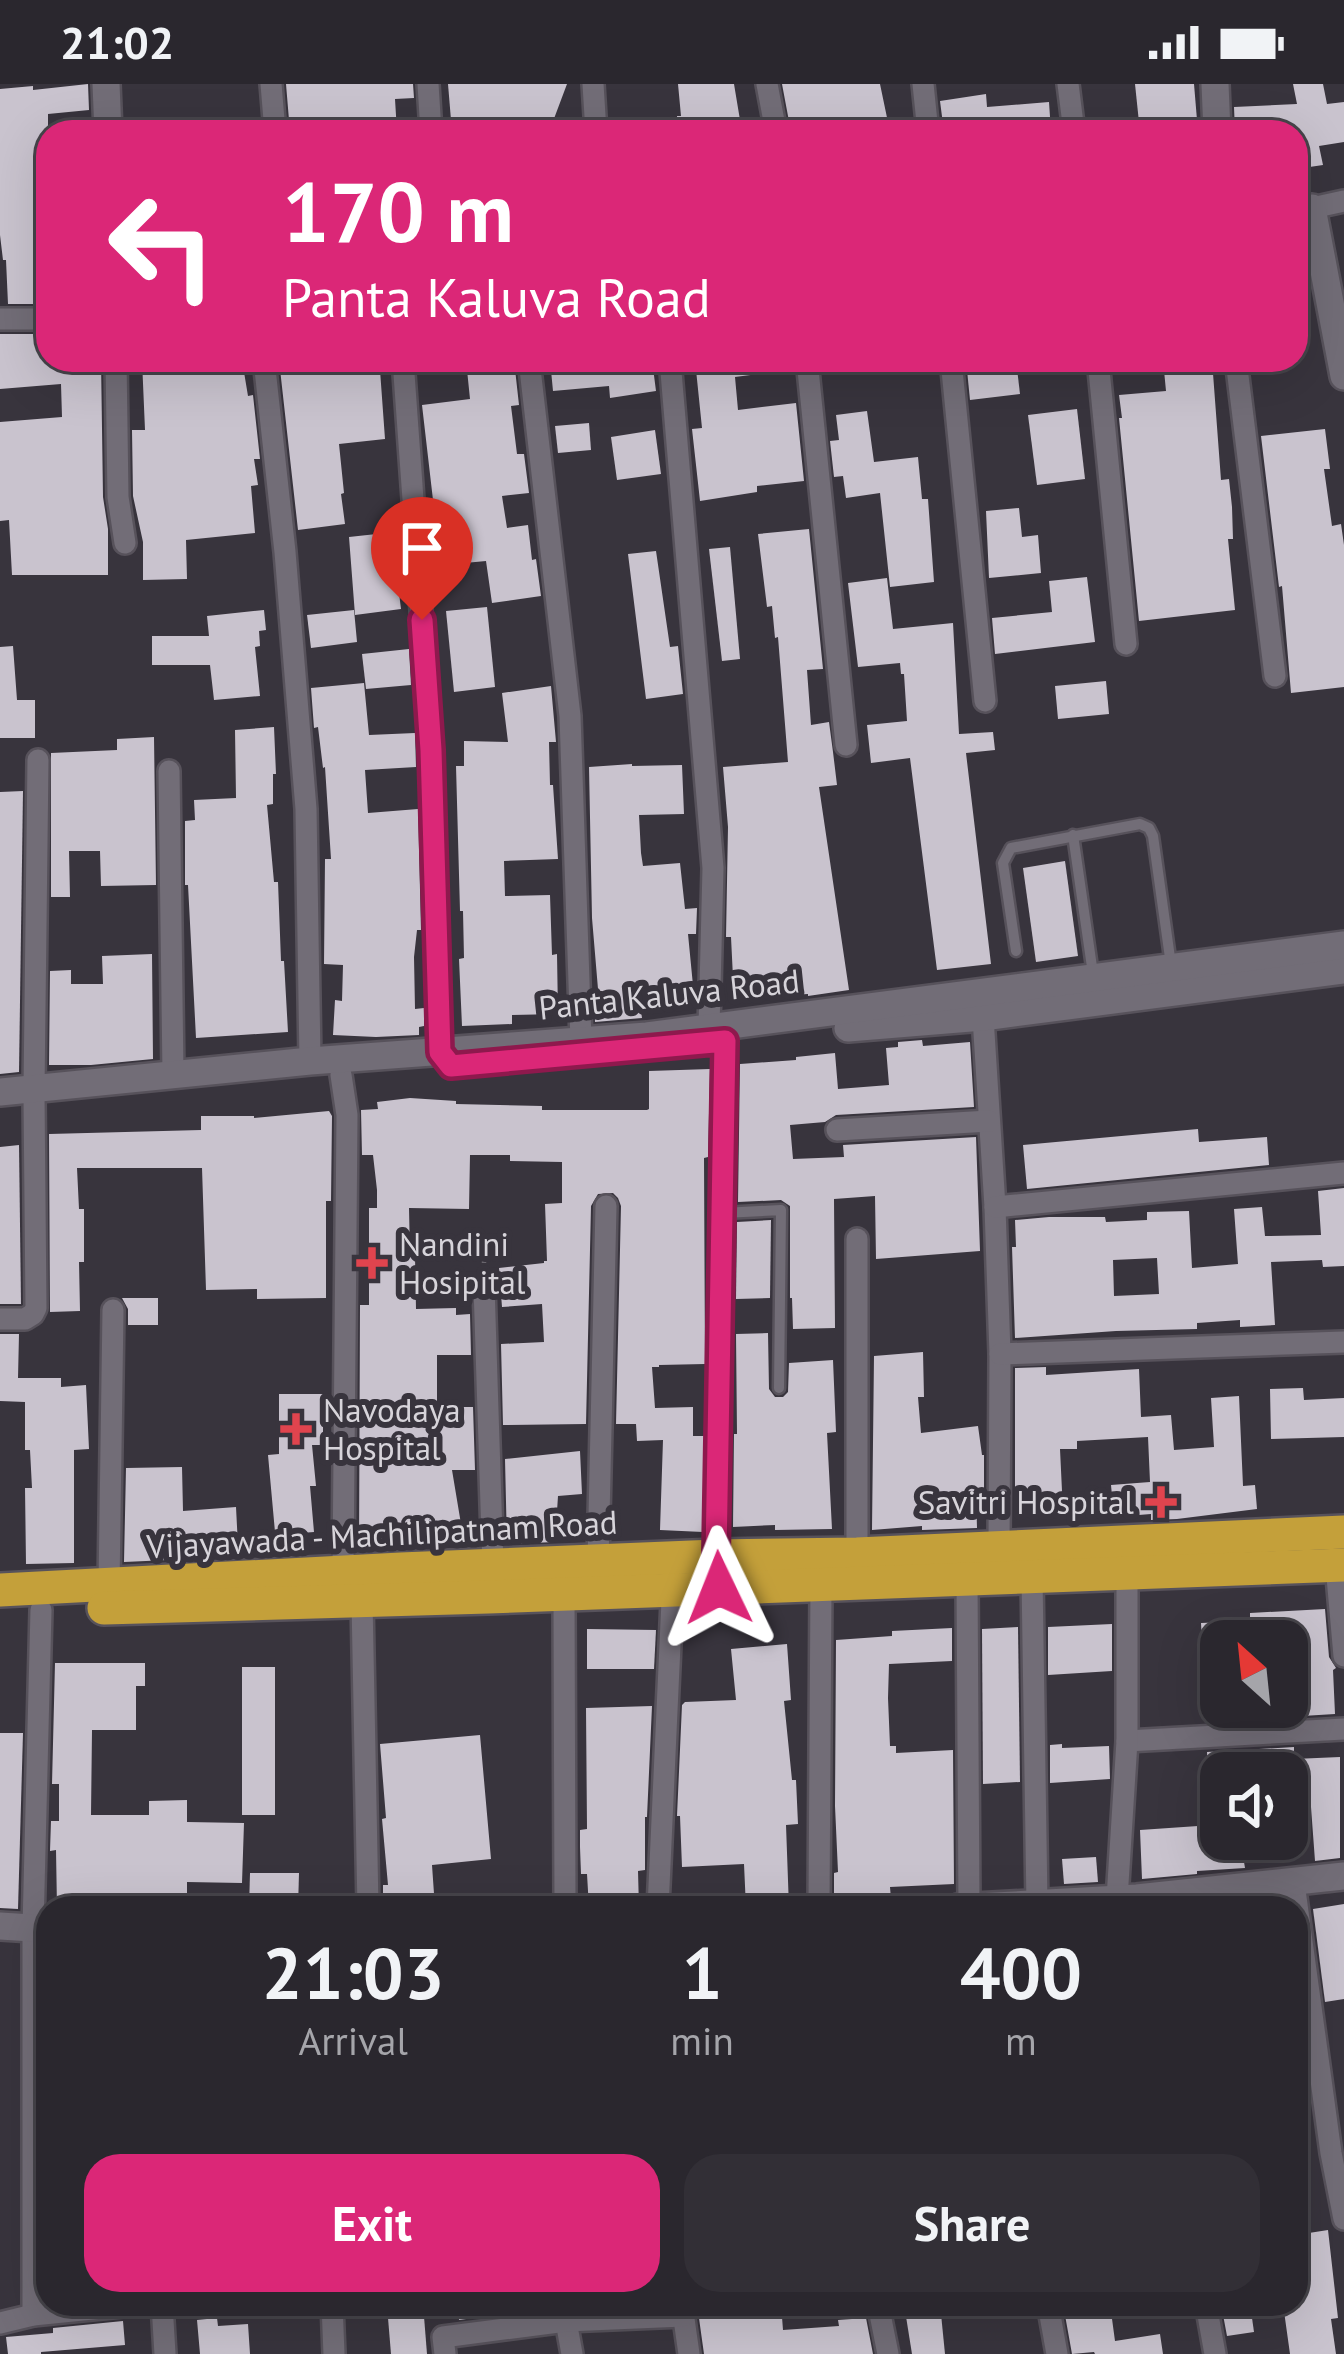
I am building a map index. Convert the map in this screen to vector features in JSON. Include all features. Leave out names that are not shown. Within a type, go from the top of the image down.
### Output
[{"type":"highway","name":"Vijayawada - Machilipatnam Road","points":[[0,1611],[564,1594],[673,1575],[857,1554],[999,1547],[1341,1554]]},
{"type":"highway","name":"Vijayawada - Machilipatnam Road","points":[[718,1572],[821,1584],[1127,1573],[1341,1554]]},
{"type":"highway","name":"Vijayawada - Machilipatnam Road","points":[[0,1590],[598,1562],[673,1575]]},
{"type":"street","points":[[106,84],[108,120]]},
{"type":"street","points":[[271,84],[273,120]]},
{"type":"street","points":[[428,84],[430,120]]},
{"type":"street","points":[[592,84],[595,120]]},
{"type":"street","points":[[767,84],[774,120]]},
{"type":"street","points":[[923,84],[927,120]]},
{"type":"street","points":[[1068,84],[1072,120]]},
{"type":"street","points":[[1215,84],[1216,120]]},
{"type":"street","points":[[1308,209],[1344,201]]},
{"type":"street","points":[[1308,227],[1344,376]]},
{"type":"street","points":[[0,320],[36,320]]},
{"type":"street","points":[[116,372],[118,496],[125,543]]},
{"type":"street","points":[[265,372],[306,809],[310,1061]]},
{"type":"street","points":[[404,372],[431,750],[446,1059]]},
{"type":"street","points":[[531,372],[570,716],[581,1041]]},
{"type":"street","points":[[671,372],[712,868],[723,1213],[718,1572]]},
{"type":"street","points":[[808,372],[846,745]]},
{"type":"street","points":[[952,372],[985,701]]},
{"type":"street","points":[[1099,372],[1126,644]]},
{"type":"street","points":[[1237,372],[1274,676]]},
{"type":"street","points":[[0,1319],[25,1318],[36,1308],[38,760]]},
{"type":"street","points":[[169,771],[173,1074]]},
{"type":"street","name":"Panta Kaluva Road","points":[[34,1093],[310,1061],[446,1059],[717,1034],[1344,945]]},
{"type":"street","name":"Panta Kaluva Road","points":[[0,1096],[341,1075],[581,1041],[982,1017],[1344,970]]},
{"type":"street","points":[[982,1017],[1000,1354],[999,1547]]},
{"type":"street","points":[[341,1075],[347,1115],[343,1571]]},
{"type":"street","points":[[837,1130],[989,1121]]},
{"type":"street","points":[[995,1208],[1344,1173]]},
{"type":"street","points":[[598,1562],[606,1206]]},
{"type":"street","points":[[856,1239],[857,1554]]},
{"type":"street","points":[[484,1286],[493,1567]]},
{"type":"street","points":[[109,1586],[112,1310]]},
{"type":"street","points":[[1000,1354],[1344,1342]]},
{"type":"street","points":[[1341,1554],[1344,1656]]},
{"type":"street","points":[[1127,1573],[1131,1896]]},
{"type":"street","points":[[659,1896],[673,1575]]},
{"type":"street","points":[[1020,1896],[1032,1577]]},
{"type":"street","points":[[967,1579],[969,1896]]},
{"type":"street","points":[[819,1896],[821,1584]]},
{"type":"street","points":[[564,1594],[566,1896]]},
{"type":"street","points":[[362,1601],[368,1896]]},
{"type":"street","points":[[41,1610],[41,1896]]},
{"type":"street","points":[[1127,1741],[1344,1729]]},
{"type":"street","points":[[1180,1896],[1344,1876]]},
{"type":"street","points":[[1294,1882],[1296,1896]]},
{"type":"street","points":[[0,1926],[36,1929]]},
{"type":"street","points":[[1308,1984],[1344,2219]]},
{"type":"street","points":[[33,2315],[36,2170]]},
{"type":"street","points":[[0,2323],[36,2315]]},
{"type":"street","points":[[163,2316],[165,2354]]},
{"type":"street","points":[[332,2316],[334,2354]]},
{"type":"street","points":[[445,2354],[443,2337],[619,2316]]},
{"type":"street","points":[[684,2316],[689,2354]]},
{"type":"street","points":[[880,2316],[888,2354]]},
{"type":"street","points":[[1050,2316],[1057,2354]]},
{"type":"street","points":[[1208,2316],[1215,2354]]},
{"type":"street","points":[[566,2321],[572,2354]]},
{"type":"lane","points":[[1016,951],[1003,863],[1011,848],[1133,824],[1154,836],[1172,967]]},
{"type":"lane","points":[[1073,835],[1093,978]]},
{"type":"lane","points":[[723,1213],[781,1210],[779,1388]]},
{"type":"building","points":[[88,84],[89,110],[48,114],[48,120],[36,120],[36,304],[8,304],[0,235],[0,89],[33,86],[33,90]]},
{"type":"building","points":[[286,84],[413,84],[414,98],[395,99],[396,120],[289,120]]},
{"type":"building","points":[[448,84],[567,84],[554,120],[451,120]]},
{"type":"building","points":[[678,84],[734,84],[740,120],[677,120],[681,116]]},
{"type":"building","points":[[782,84],[880,84],[888,120],[789,120]]},
{"type":"building","points":[[1135,84],[1194,84],[1197,120],[1139,120]]},
{"type":"building","points":[[1293,84],[1323,84],[1327,104],[1344,102],[1344,142],[1319,146],[1323,165],[1308,167],[1308,120],[1235,120],[1234,107],[1297,104]]},
{"type":"building","points":[[986,94],[987,107],[1049,102],[1050,120],[942,120],[940,101]]},
{"type":"building","points":[[0,334],[36,334],[36,372],[101,372],[108,575],[12,575],[9,520],[0,521],[0,422],[62,417],[61,384],[0,389]]},
{"type":"building","points":[[143,372],[244,372],[248,396],[253,395],[260,459],[254,459],[258,485],[251,486],[255,533],[186,540],[187,579],[143,580],[143,542],[133,496],[132,430],[145,430]]},
{"type":"building","points":[[280,372],[380,372],[385,439],[339,444],[345,524],[298,530]]},
{"type":"building","points":[[467,372],[515,372],[519,405],[511,406],[517,454],[524,454],[529,493],[502,496],[507,528],[528,525],[541,596],[492,603],[486,561],[433,566],[428,501],[433,500],[422,405],[470,399]]},
{"type":"building","points":[[551,372],[654,372],[656,391],[610,398],[609,386],[553,391]]},
{"type":"building","points":[[696,372],[774,372],[735,377],[738,410],[796,403],[804,481],[757,486],[757,492],[700,501],[692,429],[702,428]]},
{"type":"building","points":[[967,372],[1017,372],[1020,394],[970,400]]},
{"type":"building","points":[[1164,372],[1213,372],[1221,480],[1229,479],[1232,507],[1233,539],[1228,539],[1235,610],[1139,621],[1119,395],[1166,391]]},
{"type":"building","points":[[1077,409],[1085,479],[1037,485],[1028,415]]},
{"type":"building","points":[[867,411],[874,462],[918,457],[922,499],[928,499],[934,582],[890,587],[880,493],[846,498],[843,476],[834,477],[830,441],[839,440],[836,415]]},
{"type":"building","points":[[589,423],[591,450],[558,453],[555,426]]},
{"type":"building","points":[[1325,429],[1330,469],[1324,469],[1332,526],[1341,524],[1344,545],[1344,687],[1291,693],[1261,436]]},
{"type":"building","points":[[655,430],[661,474],[617,480],[611,437]]},
{"type":"building","points":[[1019,508],[1022,537],[1038,535],[1041,573],[989,578],[986,511]]},
{"type":"building","points":[[809,529],[823,669],[807,670],[811,725],[829,722],[837,785],[819,787],[849,990],[734,998],[731,937],[726,937],[728,827],[723,767],[788,762],[778,637],[772,606],[767,607],[758,534]]},
{"type":"building","points":[[395,532],[401,609],[355,615],[349,537]]},
{"type":"building","points":[[730,547],[740,659],[722,661],[709,549]]},
{"type":"building","points":[[656,551],[670,647],[678,646],[683,694],[646,699],[628,554]]},
{"type":"building","points":[[1087,577],[1095,642],[995,654],[992,618],[1052,612],[1049,581]]},
{"type":"building","points":[[887,578],[893,629],[953,623],[959,734],[993,732],[995,750],[966,753],[991,964],[937,970],[910,758],[871,763],[867,725],[907,721],[904,674],[900,663],[858,667],[848,583]]},
{"type":"building","points":[[487,607],[495,687],[454,692],[446,611]]},
{"type":"building","points":[[264,610],[266,630],[259,631],[260,646],[255,647],[260,696],[214,700],[210,665],[152,665],[152,636],[209,636],[207,616]]},
{"type":"building","points":[[354,610],[357,642],[311,648],[307,615]]},
{"type":"building","points":[[13,646],[17,700],[35,700],[35,738],[0,738],[0,647]]},
{"type":"building","points":[[409,649],[411,685],[366,689],[362,654]]},
{"type":"building","points":[[1106,681],[1109,714],[1058,719],[1055,686]]},
{"type":"building","points":[[364,683],[369,735],[415,733],[416,767],[365,770],[368,813],[418,809],[421,930],[417,930],[414,957],[415,1009],[424,1008],[419,1035],[333,1035],[335,1000],[342,1001],[343,965],[324,964],[325,859],[331,859],[325,767],[318,727],[314,728],[311,688]]},
{"type":"building","points":[[551,686],[556,742],[549,742],[550,785],[558,859],[504,861],[505,896],[550,895],[558,1014],[512,1015],[512,1024],[462,1026],[463,911],[456,766],[464,766],[464,741],[508,742],[502,693]]},
{"type":"building","points":[[274,727],[276,774],[273,804],[267,805],[274,882],[278,882],[288,1032],[196,1038],[185,821],[195,820],[194,800],[236,798],[235,730]]},
{"type":"building","points":[[154,737],[156,885],[101,886],[100,851],[69,851],[70,897],[51,897],[51,753],[117,750],[117,739]]},
{"type":"building","points":[[682,765],[684,814],[639,815],[641,853],[643,866],[680,863],[685,909],[697,908],[696,934],[688,934],[695,1006],[595,1022],[594,989],[598,989],[589,767]]},
{"type":"building","points":[[23,791],[19,1072],[0,1074],[0,792]]},
{"type":"building","points":[[1065,861],[1078,956],[1036,962],[1023,868]]},
{"type":"building","points":[[152,954],[153,1059],[49,1065],[50,971],[71,970],[71,984],[103,984],[102,956]]},
{"type":"building","points":[[922,1040],[923,1046],[970,1042],[974,1107],[836,1115],[825,1122],[790,1125],[793,1159],[844,1157],[843,1145],[976,1137],[980,1251],[876,1259],[875,1196],[834,1199],[835,1328],[793,1329],[790,1206],[781,1200],[738,1202],[740,1064],[835,1053],[838,1089],[889,1085],[886,1048]]},
{"type":"building","points":[[710,1069],[708,1157],[704,1158],[705,1364],[652,1367],[655,1408],[693,1407],[693,1436],[704,1436],[703,1532],[660,1530],[663,1440],[637,1441],[636,1424],[616,1424],[621,1206],[613,1193],[598,1194],[591,1206],[586,1424],[503,1425],[501,1344],[544,1342],[542,1304],[502,1307],[499,1268],[547,1261],[545,1204],[562,1203],[562,1162],[470,1155],[469,1209],[409,1208],[416,1309],[456,1308],[456,1315],[470,1314],[471,1355],[437,1355],[437,1407],[473,1407],[475,1470],[452,1470],[463,1536],[416,1547],[359,1550],[360,1305],[369,1305],[369,1208],[377,1208],[373,1155],[362,1155],[361,1110],[378,1109],[377,1102],[410,1098],[542,1106],[542,1110],[647,1110],[649,1071]]},
{"type":"building","points":[[329,1111],[326,1298],[257,1299],[257,1289],[206,1290],[202,1168],[77,1168],[79,1209],[84,1209],[80,1311],[50,1312],[49,1134],[201,1130],[201,1116],[254,1118]]},
{"type":"building","points":[[1198,1129],[1199,1142],[1267,1137],[1269,1165],[1027,1189],[1023,1145]]},
{"type":"building","points":[[19,1145],[21,1304],[0,1304],[0,1147]]},
{"type":"building","points":[[1344,1188],[1344,1266],[1323,1267],[1322,1260],[1271,1262],[1275,1325],[1240,1327],[1240,1320],[1197,1323],[1197,1329],[1015,1338],[1015,1220],[1147,1220],[1147,1212],[1189,1211],[1192,1268],[1238,1264],[1234,1209],[1262,1207],[1265,1236],[1321,1235],[1318,1191]],"holes":[[[1157,1258],[1159,1294],[1114,1296],[1113,1260]]]},
{"type":"building","points":[[771,1220],[770,1298],[736,1299],[737,1222]]},
{"type":"building","points":[[122,1298],[158,1298],[158,1325],[128,1325]]},
{"type":"building","points":[[768,1333],[769,1389],[775,1397],[788,1392],[789,1363],[833,1360],[836,1432],[827,1433],[832,1529],[733,1527],[736,1334]]},
{"type":"building","points":[[0,1334],[19,1334],[18,1378],[61,1378],[61,1387],[86,1385],[89,1449],[74,1450],[74,1563],[26,1564],[25,1488],[32,1488],[30,1450],[25,1450],[25,1402],[0,1401]]},
{"type":"building","points":[[923,1352],[924,1397],[918,1397],[921,1433],[978,1426],[984,1490],[976,1491],[977,1528],[872,1530],[874,1356]]},
{"type":"building","points":[[1046,1367],[1046,1375],[1139,1369],[1141,1417],[1171,1415],[1174,1450],[1214,1447],[1211,1398],[1239,1396],[1243,1486],[1255,1485],[1257,1509],[1177,1519],[1151,1520],[1151,1514],[1114,1517],[1111,1485],[1150,1482],[1148,1437],[1077,1441],[1077,1449],[1060,1449],[1063,1512],[1015,1514],[1015,1368]]},
{"type":"building","points":[[1303,1388],[1304,1400],[1344,1398],[1344,1437],[1271,1439],[1270,1389]]},
{"type":"building","points":[[279,1394],[323,1394],[323,1445],[312,1445],[314,1532],[301,1533],[302,1553],[272,1555],[272,1543],[276,1543],[268,1455],[279,1454]]},
{"type":"building","points":[[580,1451],[582,1494],[558,1496],[555,1542],[507,1544],[505,1459]]},
{"type":"building","points":[[182,1467],[183,1511],[236,1507],[238,1546],[168,1551],[168,1560],[124,1562],[126,1468]]},
{"type":"building","points":[[1325,1609],[1329,1657],[1336,1668],[1335,1714],[1308,1716],[1308,1620],[1250,1620],[1250,1613]]},
{"type":"building","points":[[1112,1624],[1112,1671],[1048,1675],[1048,1627]]},
{"type":"building","points":[[1018,1627],[1020,1782],[983,1784],[982,1629]]},
{"type":"building","points":[[952,1628],[952,1661],[889,1664],[888,1698],[890,1746],[896,1746],[896,1753],[953,1750],[954,1884],[890,1887],[891,1896],[834,1896],[834,1873],[838,1872],[836,1640],[892,1636],[892,1631]]},
{"type":"building","points":[[587,1629],[656,1630],[654,1669],[587,1669]]},
{"type":"building","points":[[787,1644],[791,1700],[784,1701],[798,1824],[786,1825],[789,1896],[745,1896],[744,1864],[682,1867],[677,1816],[682,1705],[736,1700],[731,1649]]},
{"type":"building","points":[[55,1663],[145,1663],[145,1686],[136,1686],[136,1730],[92,1730],[91,1815],[149,1815],[149,1801],[187,1800],[187,1822],[244,1823],[242,1883],[187,1882],[187,1896],[57,1896],[56,1850],[50,1851],[51,1821],[59,1821],[59,1784],[52,1784]]},
{"type":"building","points":[[242,1667],[275,1667],[275,1815],[242,1815]]},
{"type":"building","points":[[652,1706],[645,1870],[638,1871],[639,1896],[588,1896],[587,1874],[581,1874],[580,1830],[587,1829],[586,1708]]},
{"type":"building","points":[[0,1733],[23,1733],[18,1909],[0,1908]]},
{"type":"building","points":[[480,1735],[491,1859],[432,1865],[434,1896],[383,1896],[383,1885],[388,1885],[380,1744]]},
{"type":"building","points":[[1062,1744],[1062,1748],[1109,1746],[1110,1779],[1050,1783],[1050,1745]]},
{"type":"building","points":[[1294,1747],[1294,1752],[1207,1752]]},
{"type":"building","points":[[1340,1757],[1340,1858],[1315,1861],[1308,1758]]},
{"type":"building","points":[[1200,1810],[1200,1860],[1277,1860],[1142,1879],[1140,1830],[1198,1826]]},
{"type":"building","points":[[1096,1857],[1098,1882],[1064,1884],[1062,1859]]},
{"type":"building","points":[[250,1873],[299,1873],[298,1896],[249,1896]]},
{"type":"building","points":[[1344,1904],[1344,1999],[1325,2002],[1313,1909]]},
{"type":"building","points":[[1328,2230],[1338,2318],[1331,2319],[1336,2354],[1290,2354],[1285,2316],[1308,2316],[1308,2233]]},
{"type":"building","points":[[388,2316],[424,2316],[427,2354],[391,2354]]},
{"type":"building","points":[[699,2316],[782,2317],[783,2330],[839,2326],[838,2320],[866,2318],[873,2354],[704,2354]]},
{"type":"building","points":[[906,2316],[941,2316],[945,2354],[912,2354]]},
{"type":"building","points":[[1065,2316],[1112,2316],[1115,2341],[1160,2334],[1163,2354],[1094,2352],[1072,2354]]},
{"type":"building","points":[[1223,2316],[1252,2316],[1254,2332],[1227,2336]]},
{"type":"building","points":[[217,2318],[218,2326],[248,2324],[250,2354],[200,2354],[197,2320]]},
{"type":"building","points":[[123,2321],[125,2345],[8,2354],[6,2337]]},
{"type":"place","name":"Nandini Hosipital","points":[[372,1263]]},
{"type":"place","name":"Navodaya Hospital","points":[[296,1429]]},
{"type":"place","name":"Savitri Hospital","points":[[1161,1502]]},
{"type":"route","points":[[422,620],[440,1052],[451,1066],[725,1041],[719,1588]]}]
